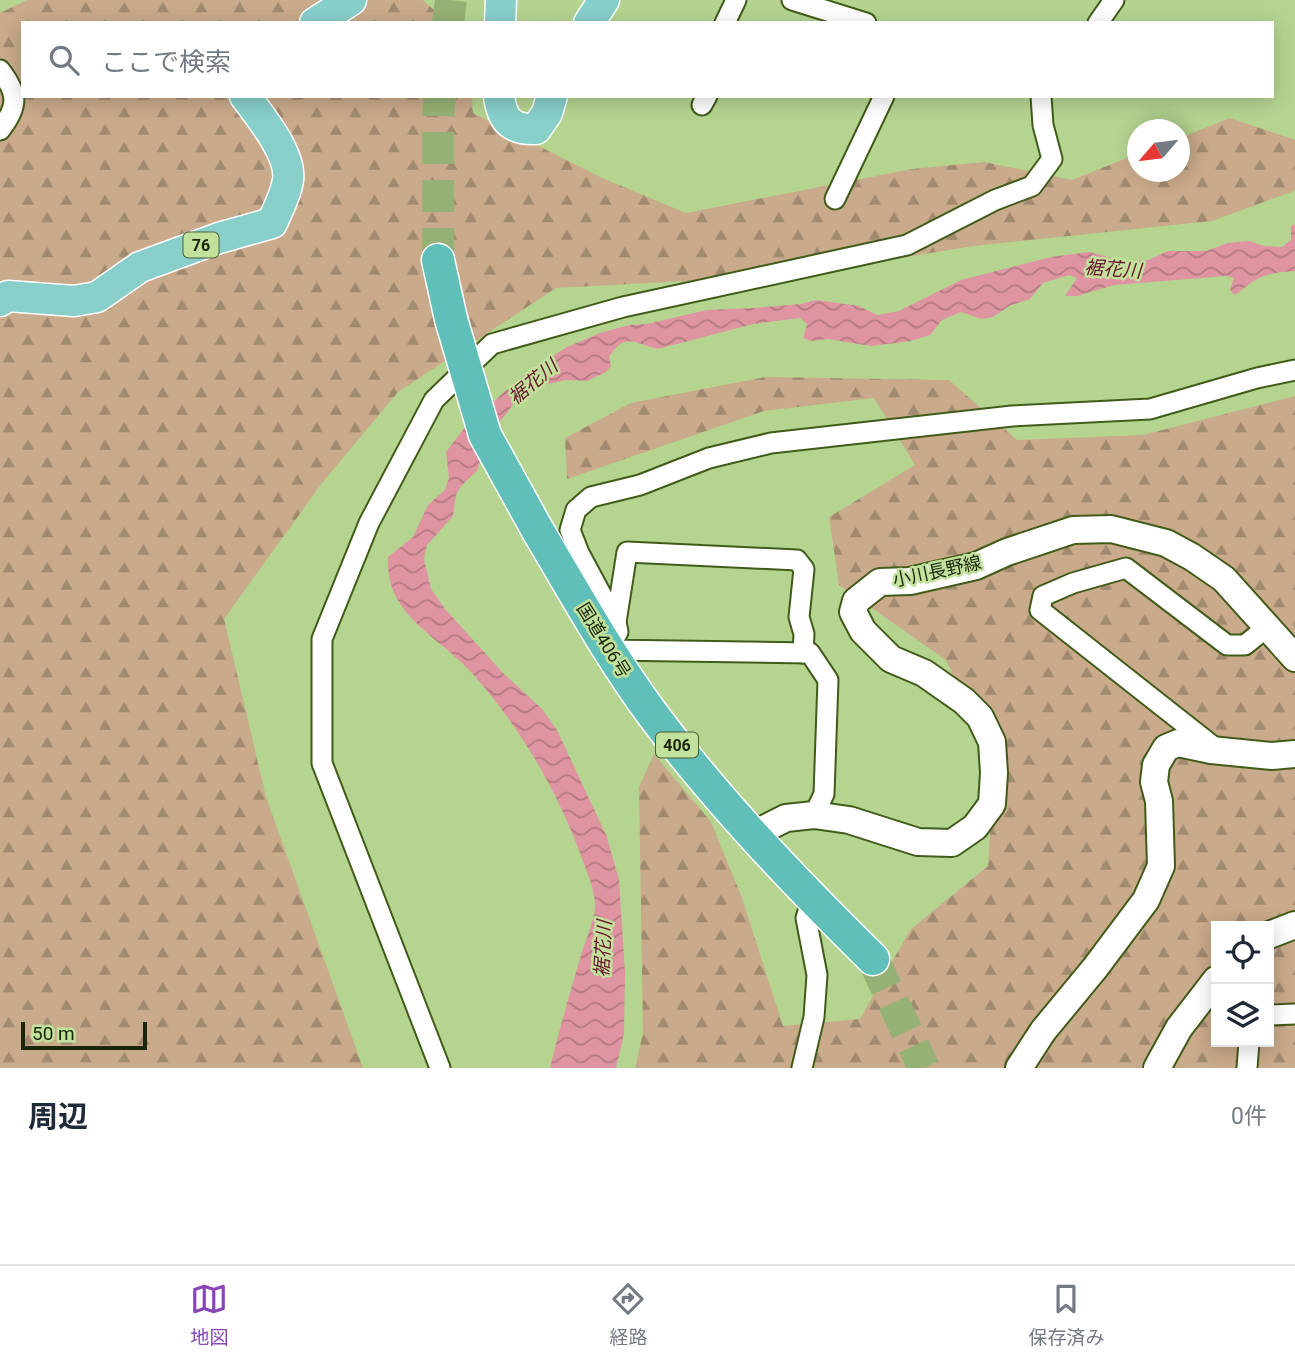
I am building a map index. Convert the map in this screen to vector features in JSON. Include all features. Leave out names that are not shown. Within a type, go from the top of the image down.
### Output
[{"type":"highway","name":"国道406号","points":[[438,260],[451,319],[485,435],[538,531],[612,636],[653,715],[752,835],[873,959]]},
{"type":"main road","points":[[318,21],[351,0]]},
{"type":"main road","points":[[500,21],[502,0]]},
{"type":"main road","points":[[590,21],[604,0]]},
{"type":"main road","name":"76","points":[[0,301],[9,296],[74,301],[97,297],[140,267],[272,223],[285,194],[289,177],[277,139],[247,98]]},
{"type":"main road","points":[[499,98],[501,109],[510,124],[521,130],[536,129],[547,113],[551,98]]},
{"type":"main road","name":"小川長野線","points":[[752,835],[786,818],[814,815],[849,820],[918,842],[951,843],[975,827],[992,804],[992,742],[980,717],[964,701],[924,673],[891,659],[863,631],[853,612],[856,601],[880,582],[910,581],[976,566],[1073,530],[1111,529],[1166,543],[1192,556],[1224,579],[1295,658]]},
{"type":"main road","points":[[1019,1068],[1043,1031],[1146,900],[1161,866],[1159,801],[1153,782],[1156,765],[1166,748],[1178,743],[1272,757],[1295,754]]},
{"type":"main road","points":[[1274,933],[1295,925]]},
{"type":"main road","points":[[1157,1068],[1179,1028],[1213,984]]},
{"type":"street","points":[[726,21],[736,0]]},
{"type":"street","points":[[792,0],[824,5],[861,21]]},
{"type":"street","points":[[1099,21],[1114,0]]},
{"type":"street","points":[[0,70],[12,85],[14,99],[9,118],[0,130]]},
{"type":"street","points":[[835,199],[883,98]]},
{"type":"street","points":[[440,1068],[322,763],[321,639],[369,523],[434,400],[492,344],[623,307],[907,245],[995,200],[1032,187],[1052,159],[1041,98]]},
{"type":"street","points":[[612,636],[570,530],[576,510],[591,497],[640,485],[709,458],[771,443],[1013,416],[1150,409],[1257,378],[1295,370]]},
{"type":"street","points":[[612,636],[627,552],[797,560],[804,569],[799,617],[804,634],[803,653]]},
{"type":"street","points":[[1220,751],[1040,610],[1042,596],[1073,583],[1126,568],[1227,645],[1245,645],[1267,627]]},
{"type":"street","points":[[612,636],[810,653],[828,680],[824,794],[814,815]]},
{"type":"street","points":[[802,1068],[814,1017],[817,975],[806,918],[812,899]]},
{"type":"street","points":[[1274,1015],[1295,1014]]},
{"type":"street","points":[[1247,1068],[1249,1047]]},
{"type":"green space","points":[[27,0],[423,0],[446,21],[21,21],[21,98],[472,98],[473,113],[600,177],[686,213],[912,169],[984,162],[1072,180],[1127,158],[1127,182],[1190,182],[1190,134],[1230,118],[1295,140],[1294,191],[1212,221],[973,246],[798,275],[556,288],[398,392],[322,483],[224,619],[266,797],[363,1068],[0,1068],[0,13]]},
{"type":"green space","points":[[765,377],[949,380],[1017,440],[1143,435],[1295,396],[1295,1068],[635,1068],[643,1033],[639,787],[654,754],[711,822],[742,898],[783,1026],[860,1019],[910,930],[988,866],[994,764],[946,660],[839,585],[829,517],[915,465],[874,398],[764,411],[567,479],[565,438],[631,403]]},
{"type":"water","name":"裾花川","points":[[1295,224],[1295,271],[1264,276],[1234,295],[1230,289],[1234,278],[1226,276],[1114,285],[1077,296],[1065,296],[1077,278],[1069,275],[1043,283],[1030,299],[1009,306],[993,317],[982,319],[961,312],[942,320],[930,335],[911,341],[871,346],[828,339],[811,341],[803,338],[807,324],[800,318],[753,324],[658,349],[636,342],[626,342],[620,344],[609,357],[611,366],[606,372],[587,381],[566,380],[539,386],[518,398],[487,439],[477,471],[461,486],[456,495],[453,516],[427,545],[424,559],[431,589],[445,609],[503,673],[542,709],[557,730],[607,837],[619,880],[625,973],[624,1034],[616,1068],[550,1068],[594,916],[594,898],[589,878],[559,805],[520,735],[471,672],[404,610],[389,577],[388,557],[413,537],[428,505],[445,490],[449,478],[446,452],[462,431],[535,367],[567,347],[600,333],[629,325],[647,324],[707,310],[801,304],[816,300],[859,306],[877,315],[899,311],[961,280],[1051,257],[1089,252],[1124,261],[1148,260],[1168,251],[1206,251],[1228,243],[1249,241],[1264,246],[1282,247],[1291,240],[1291,226]]},
{"type":"tunnel","points":[[448,21],[451,0]]},
{"type":"tunnel","points":[[438,260],[440,98]]},
{"type":"tunnel","points":[[873,959],[924,1068]]}]
